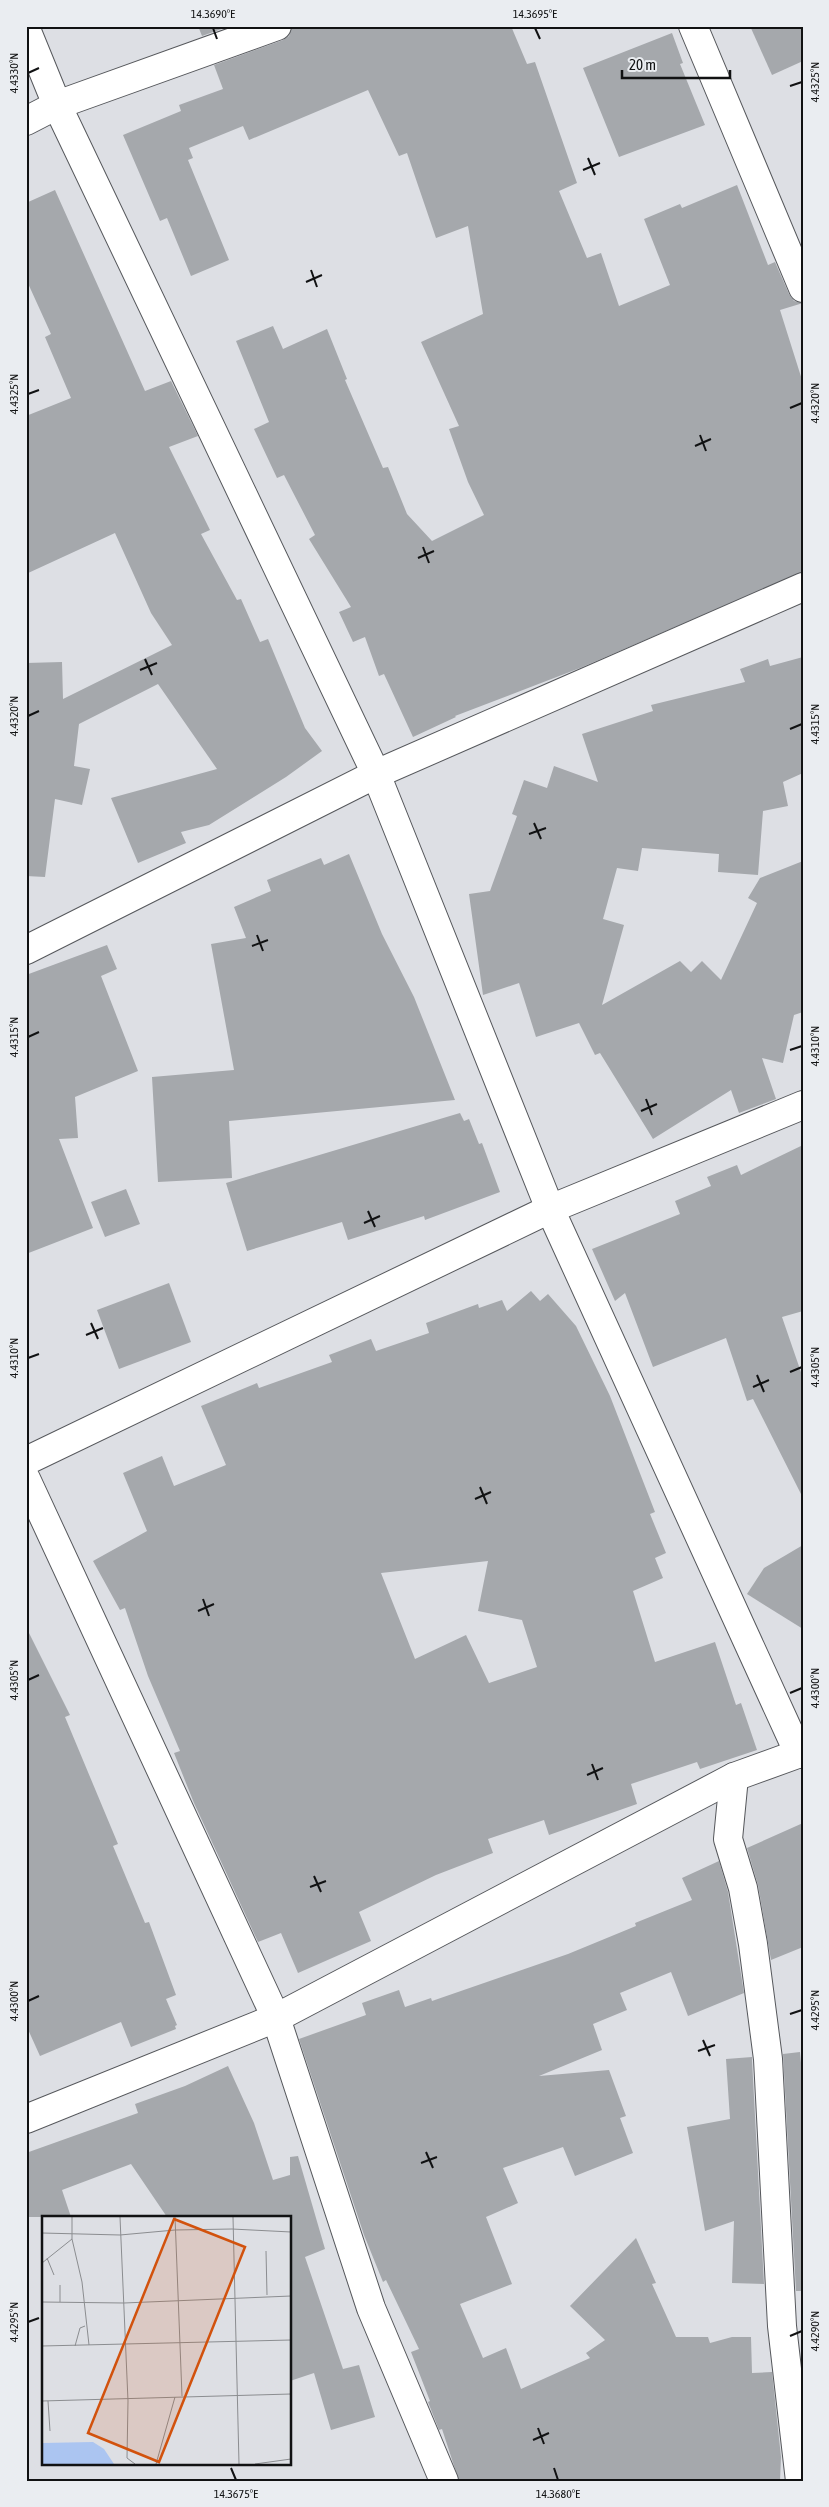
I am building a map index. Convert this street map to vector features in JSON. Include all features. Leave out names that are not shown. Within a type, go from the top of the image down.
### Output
[{"type":"street","points":[[26,121],[57,105],[277,26]]},
{"type":"street","points":[[693,26],[803,288]]},
{"type":"street","points":[[26,29],[57,105],[376,774],[550,1209],[801,1753],[734,1777],[276,2018],[26,2119]]},
{"type":"street","points":[[26,950],[376,774],[803,587]]},
{"type":"street","points":[[26,1461],[550,1209],[803,1105]]},
{"type":"street","points":[[26,1480],[276,2018],[371,2308],[444,2481]]},
{"type":"street","points":[[734,1777],[728,1840],[743,1888],[754,1944],[768,2059],[782,2326],[800,2481]]},
{"type":"building","points":[[198,26],[230,26],[202,36]]},
{"type":"building","points":[[292,26],[511,26],[527,64],[535,62],[577,183],[559,191],[587,258],[601,253],[619,306],[670,285],[644,219],[680,204],[682,208],[737,185],[768,265],[775,262],[789,294],[794,301],[803,303],[780,310],[803,383],[803,572],[580,668],[455,716],[413,737],[384,674],[379,676],[365,637],[353,642],[339,612],[351,607],[309,539],[315,535],[284,475],[277,478],[254,429],[269,422],[236,341],[273,326],[283,349],[327,329],[347,379],[345,380],[383,468],[388,467],[407,514],[432,541],[484,515],[468,482],[449,429],[459,426],[421,342],[483,314],[468,226],[436,238],[407,153],[399,156],[368,90],[249,140],[243,126],[189,148],[193,158],[188,160],[229,260],[191,276],[167,218],[160,221],[123,135],[181,111],[179,105],[223,89],[214,65],[283,40],[289,36]]},
{"type":"building","points":[[750,26],[803,26],[803,61],[772,75]]},
{"type":"building","points":[[672,33],[683,63],[680,64],[705,125],[619,157],[583,68]]},
{"type":"building","points":[[55,190],[145,391],[171,381],[198,436],[169,447],[210,530],[201,534],[237,600],[241,599],[260,642],[268,639],[305,728],[322,751],[286,777],[209,825],[181,832],[186,843],[138,863],[111,798],[217,769],[158,684],[79,724],[74,766],[90,769],[82,805],[55,799],[45,877],[26,876],[26,663],[62,662],[63,699],[172,645],[151,613],[115,533],[26,574],[26,416],[71,398],[45,337],[51,334],[26,279],[26,203]]},
{"type":"building","points":[[803,657],[803,773],[783,782],[788,806],[763,811],[758,875],[718,872],[719,854],[642,848],[638,871],[617,868],[603,919],[624,925],[602,1005],[680,961],[691,972],[702,961],[721,980],[757,903],[748,898],[760,878],[803,861],[803,1012],[794,1015],[783,1063],[762,1058],[776,1099],[739,1113],[731,1090],[653,1139],[600,1053],[595,1055],[579,1023],[536,1037],[519,983],[483,995],[469,894],[490,891],[517,816],[512,814],[524,780],[547,788],[554,766],[598,782],[582,734],[653,711],[651,705],[745,682],[740,669],[768,659],[770,666]]},
{"type":"building","points":[[349,854],[382,934],[414,997],[455,1100],[229,1121],[232,1178],[158,1182],[152,1077],[234,1070],[211,944],[246,938],[234,907],[271,891],[267,880],[321,858],[324,865]]},
{"type":"building","points":[[107,945],[117,969],[101,976],[138,1071],[75,1097],[78,1138],[59,1139],[93,1228],[26,1254],[26,975]]},
{"type":"building","points":[[460,1113],[464,1121],[469,1119],[479,1144],[482,1143],[500,1192],[425,1220],[424,1216],[348,1240],[342,1222],[247,1251],[226,1183]]},
{"type":"building","points":[[803,1145],[803,1311],[782,1317],[803,1378],[803,1498],[753,1399],[747,1401],[726,1338],[653,1367],[625,1293],[615,1301],[592,1249],[680,1214],[675,1201],[711,1186],[707,1177],[737,1165],[741,1175]]},
{"type":"building","points":[[126,1189],[140,1224],[105,1237],[91,1202]]},
{"type":"building","points":[[169,1283],[191,1342],[119,1369],[97,1310]]},
{"type":"building","points":[[531,1291],[540,1301],[548,1294],[576,1326],[610,1396],[655,1512],[650,1514],[666,1553],[655,1558],[663,1578],[633,1591],[655,1662],[715,1642],[736,1705],[741,1703],[757,1750],[700,1769],[697,1762],[631,1784],[637,1804],[549,1835],[544,1820],[488,1839],[493,1853],[436,1875],[359,1912],[371,1941],[298,1973],[281,1933],[258,1942],[194,1803],[174,1753],[180,1751],[148,1676],[125,1608],[120,1610],[93,1561],[147,1531],[123,1473],[162,1456],[174,1486],[226,1465],[201,1406],[257,1383],[259,1388],[332,1362],[329,1355],[371,1339],[376,1351],[429,1333],[426,1323],[478,1304],[479,1308],[502,1300],[507,1311]],"holes":[[[488,1561],[478,1611],[522,1620],[537,1667],[489,1683],[466,1635],[415,1659],[381,1573]]]},
{"type":"building","points":[[803,1545],[803,1629],[747,1594],[764,1568]]},
{"type":"building","points":[[26,1627],[70,1715],[65,1717],[118,1844],[113,1846],[145,1923],[149,1922],[176,1995],[166,1999],[177,2025],[175,2026],[176,2029],[131,2047],[121,2022],[40,2056],[26,2025]]},
{"type":"building","points":[[803,1823],[803,1947],[771,1960],[758,1885],[747,1848]]},
{"type":"building","points":[[719,1861],[728,1892],[744,1993],[688,2016],[671,1972],[620,1993],[627,2010],[593,2024],[602,2050],[539,2076],[609,2070],[626,2116],[620,2118],[633,2153],[575,2176],[563,2147],[503,2168],[518,2203],[486,2217],[512,2284],[460,2304],[483,2358],[506,2348],[521,2389],[590,2358],[586,2353],[605,2340],[570,2306],[636,2238],[656,2283],[652,2284],[676,2337],[708,2337],[710,2343],[732,2337],[751,2337],[752,2373],[772,2372],[781,2457],[780,2481],[459,2481],[442,2429],[439,2430],[411,2352],[419,2349],[386,2280],[383,2282],[364,2235],[299,2039],[366,2015],[362,2003],[399,1990],[405,2007],[431,1998],[432,2001],[568,1954],[636,1926],[635,1923],[692,1900],[682,1878]]},
{"type":"building","points":[[800,2052],[803,2085],[803,2291],[796,2291],[783,2054]]},
{"type":"building","points":[[752,2057],[764,2284],[732,2283],[734,2221],[705,2231],[687,2127],[730,2119],[726,2059]]},
{"type":"building","points":[[228,2066],[254,2123],[273,2180],[290,2175],[290,2157],[298,2156],[325,2249],[305,2257],[343,2369],[359,2365],[375,2417],[331,2430],[314,2373],[291,2381],[291,2216],[166,2216],[131,2164],[62,2190],[71,2216],[26,2217],[26,2153],[138,2113],[135,2104],[185,2086]]}]
